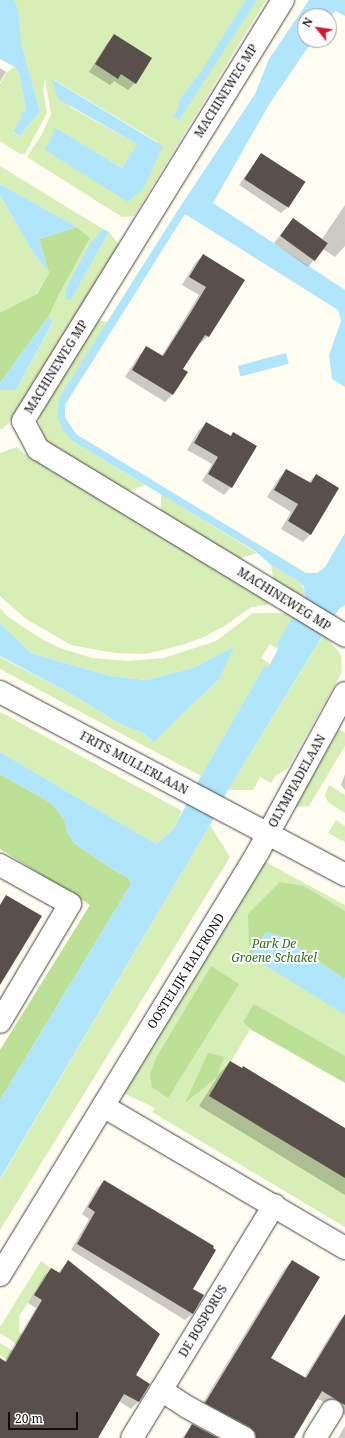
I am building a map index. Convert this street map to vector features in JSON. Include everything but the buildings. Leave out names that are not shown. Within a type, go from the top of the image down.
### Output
[{"type":"street","name":"MACHINEWEG MP","points":[[283,0],[23,421],[38,449],[300,607],[337,631]]},
{"type":"street","name":"FRITS MULLERLAAN","points":[[0,692],[175,784],[268,835]]},
{"type":"street","name":"OLYMPIADELAAN","points":[[345,693],[268,835],[345,876]]},
{"type":"street","name":"OOSTELIJK HALFROND","points":[[0,1275],[268,835]]},
{"type":"street","points":[[0,865],[70,904],[0,1022]]},
{"type":"street","points":[[103,1106],[345,1248]]},
{"type":"street","name":"DE BOSPORUS","points":[[132,1438],[274,1205]]},
{"type":"street","points":[[161,1390],[186,1407],[244,1438]]},
{"type":"street","points":[[315,1438],[332,1411]]},
{"type":"green space","points":[[0,0],[266,0],[134,216],[122,217],[27,157],[42,134],[51,114],[45,79],[43,90],[47,113],[25,154],[20,154],[0,141],[0,84],[7,72],[15,67],[19,75],[26,108],[13,133],[20,136],[40,111],[21,43]],"holes":[[[53,79],[158,142],[128,201],[56,128],[122,168],[137,144],[70,107]]]},
{"type":"green space","points":[[0,166],[103,229],[66,289],[71,300],[109,232],[119,245],[11,421],[2,429],[0,429],[0,390],[16,390],[53,323],[49,316],[59,294],[90,238],[77,227],[0,184]]},
{"type":"green space","points":[[0,195],[32,251],[49,273],[0,355]]},
{"type":"green space","points":[[77,227],[90,238],[59,294],[49,316],[0,383],[0,313],[37,294],[49,273],[39,239]]},
{"type":"green space","points":[[95,320],[108,322],[59,398],[57,417],[74,442],[145,485],[126,492],[47,442],[39,423],[42,403]]},
{"type":"green space","points":[[17,447],[25,454],[272,600],[268,605],[251,607],[226,625],[204,637],[182,645],[146,654],[115,653],[71,645],[26,619],[0,596],[0,453]]},
{"type":"green space","points":[[161,494],[257,553],[238,559],[161,514]]},
{"type":"green space","points":[[271,565],[301,583],[305,592],[304,600],[274,583]]},
{"type":"green space","points":[[0,608],[7,616],[43,640],[60,648],[92,658],[128,661],[164,658],[216,641],[253,613],[284,613],[287,611],[295,616],[277,644],[278,649],[270,644],[261,658],[270,664],[269,666],[264,667],[201,776],[0,669],[0,657],[75,696],[120,724],[143,733],[154,742],[220,678],[233,648],[193,668],[146,680],[110,676],[31,653],[0,623]]},
{"type":"green space","points":[[324,634],[341,655],[342,672],[288,768],[275,776],[271,783],[260,777],[253,790],[228,790]]},
{"type":"green space","points":[[0,712],[182,811],[173,830],[156,844],[0,752]]},
{"type":"green space","points":[[339,729],[345,733],[345,746],[309,806],[295,807]]},
{"type":"green space","points":[[0,774],[46,800],[56,808],[65,821],[67,832],[74,843],[112,869],[129,878],[131,884],[0,1100],[0,1050],[90,905],[0,849]]},
{"type":"green space","points":[[329,785],[345,795],[345,813],[328,802],[325,795]]},
{"type":"green space","points":[[336,820],[345,826],[345,842],[328,833]]},
{"type":"green space","points":[[210,825],[230,857],[0,1230],[0,1180]]},
{"type":"green space","name":"Park De Groene Schakel","points":[[247,852],[345,905],[345,1073],[243,1022],[250,1029],[211,1096],[345,1174],[345,1227],[152,1112],[155,1108],[115,1089]]},
{"type":"green space","points":[[280,882],[304,886],[345,911],[345,979],[279,935],[266,932],[251,956],[249,950],[248,914]]},
{"type":"green space","points":[[211,966],[239,984],[168,1098],[152,1087],[150,1074],[156,1058]]},
{"type":"green space","points":[[254,1004],[345,1056],[345,1083],[250,1029],[243,1022]]},
{"type":"green space","points":[[208,1053],[224,1057],[217,1077],[185,1103]]},
{"type":"green space","points":[[41,1261],[51,1268],[19,1316],[19,1332],[47,1349],[40,1359],[0,1333],[0,1327]]},
{"type":"green space","points":[[0,1343],[18,1354],[12,1363],[0,1355]]},
{"type":"water","points":[[0,0],[13,0],[18,9],[21,43],[40,111],[20,136],[13,132],[26,108],[19,74],[15,67],[0,59]]},
{"type":"water","points":[[246,0],[257,0],[179,120],[173,116],[178,110],[180,99],[199,75]]},
{"type":"water","points":[[309,0],[345,0],[345,16],[337,12],[337,8],[304,8]]},
{"type":"water","points":[[297,18],[297,48],[308,48],[270,103],[213,203],[345,290],[345,387],[332,379],[329,355],[341,321],[338,310],[185,214],[65,405],[65,417],[76,434],[306,573],[317,573],[325,567],[345,533],[345,605],[339,609],[228,790],[210,825],[0,1179],[0,1100],[131,884],[129,878],[112,869],[74,843],[67,832],[65,821],[56,808],[46,800],[0,774],[0,752],[156,844],[173,830],[201,776],[264,667],[269,666],[278,649],[277,644],[305,596],[304,587],[301,583],[271,565],[255,551],[74,442],[64,432],[57,417],[59,398],[178,210],[255,94],[269,59]]},
{"type":"water","points":[[52,79],[163,146],[143,189],[128,202],[45,150],[56,128],[122,168],[137,144],[58,99]]},
{"type":"water","points":[[0,184],[77,227],[39,239],[49,273],[32,251],[0,195]]},
{"type":"water","points":[[103,229],[109,232],[71,300],[65,299],[66,289],[89,245]]},
{"type":"water","points":[[49,316],[53,322],[16,390],[0,390],[0,383]]},
{"type":"water","points":[[286,353],[289,364],[241,377],[238,366]]},
{"type":"water","points":[[0,623],[31,653],[110,676],[146,680],[193,668],[234,647],[220,678],[154,742],[143,733],[120,724],[75,696],[0,656]]},
{"type":"water","points":[[266,932],[279,935],[345,979],[345,1015],[251,956]]}]
